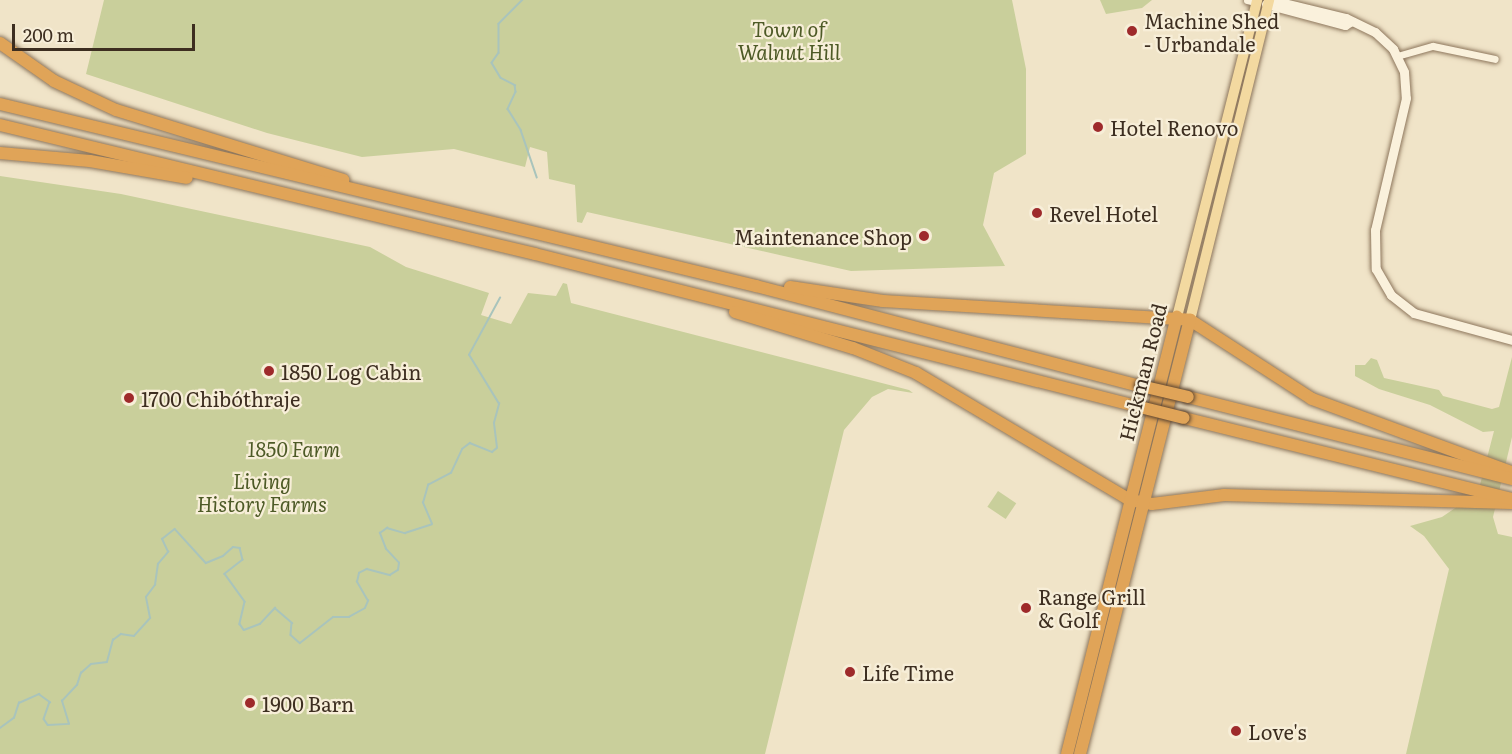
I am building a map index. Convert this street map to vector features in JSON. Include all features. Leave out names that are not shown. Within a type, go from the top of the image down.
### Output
[{"type":"highway","points":[[0,42],[54,81],[116,110],[332,176],[394,199]]},
{"type":"highway","points":[[0,104],[756,286],[1188,398],[1512,472]]},
{"type":"highway","points":[[0,125],[648,282],[1184,418],[1461,484],[1512,499]]},
{"type":"highway","points":[[0,153],[90,161],[294,196]]},
{"type":"highway","points":[[648,282],[853,348],[916,374],[1130,500],[1144,503],[1233,495],[1456,504],[1512,504]]},
{"type":"highway","points":[[756,286],[781,286],[883,301],[1177,317],[1190,320],[1312,399],[1512,479]]},
{"type":"highway","name":"Hickman Road","points":[[1067,754],[1177,317]]},
{"type":"highway","name":"Hickman Road","points":[[1080,754],[1190,320]]},
{"type":"main road","name":"Hickman Road","points":[[1177,317],[1253,1]]},
{"type":"main road","name":"Hickman Road","points":[[1190,320],[1268,2]]},
{"type":"street","points":[[1253,1],[1299,3],[1350,22],[1375,32],[1398,57],[1406,80],[1406,98],[1375,231],[1376,269],[1391,295],[1414,313],[1512,340]]},
{"type":"street","points":[[1268,2],[1345,25],[1350,22]]},
{"type":"street","points":[[1398,57],[1433,46],[1495,60]]},
{"type":"green space","name":"Town of Walnut Hill","points":[[104,0],[1012,0],[1026,69],[1026,154],[994,173],[983,225],[1005,266],[851,271],[587,212],[582,223],[577,222],[575,185],[549,179],[547,152],[530,147],[525,167],[454,149],[362,157],[267,133],[86,74]]},
{"type":"green space","points":[[1100,0],[1152,0],[1142,8],[1106,14]]},
{"type":"green space","name":"Living History Farms","points":[[0,176],[121,194],[370,247],[406,267],[489,293],[481,315],[511,324],[528,293],[556,296],[563,283],[567,284],[571,303],[909,390],[913,393],[888,389],[872,397],[844,430],[765,754],[0,754]]},
{"type":"green space","points":[[1512,357],[1512,437],[1493,517],[1498,534],[1512,537],[1512,754],[1406,754],[1449,569],[1424,536],[1410,526],[1442,517],[1461,504],[1474,508],[1494,431],[1483,432],[1430,405],[1379,389],[1355,376],[1355,365],[1365,365],[1371,358],[1377,360],[1384,378],[1439,390],[1443,396],[1492,409],[1499,407]]},
{"type":"green space","points":[[998,491],[1016,503],[1006,519],[987,507]]},
{"type":"waterway","points":[[523,0],[499,24],[499,53],[492,63],[501,78],[515,85],[516,92],[508,109],[521,130],[537,177]]},
{"type":"waterway","points":[[0,728],[14,718],[19,703],[39,694],[50,702],[44,719],[48,725],[69,724],[62,701],[77,685],[81,673],[91,664],[107,662],[113,640],[121,634],[134,636],[150,618],[146,597],[155,585],[158,564],[168,552],[162,539],[175,529],[206,563],[223,556],[233,547],[240,548],[243,560],[225,574],[245,602],[240,624],[244,630],[260,624],[275,608],[292,623],[291,635],[300,643],[333,617],[349,617],[365,608],[368,601],[357,582],[359,573],[367,569],[390,575],[398,570],[399,563],[386,549],[380,533],[387,528],[405,533],[432,524],[423,503],[428,485],[451,473],[462,449],[470,443],[492,452],[497,448],[494,423],[499,404],[469,355],[500,298]]},
{"type":"place","name":"Machine Shed - Urbandale","points":[[1132,31]]},
{"type":"place","name":"Hotel Renovo","points":[[1098,127]]},
{"type":"place","name":"Revel Hotel","points":[[1037,213]]},
{"type":"place","name":"Maintenance Shop","points":[[924,236]]},
{"type":"place","name":"1850 Log Cabin","points":[[269,371]]},
{"type":"place","name":"1700 Chibóthraje","points":[[129,398]]},
{"type":"place","name":"Range Grill & Golf","points":[[1026,608]]},
{"type":"place","name":"Life Time","points":[[850,672]]},
{"type":"place","name":"1900 Barn","points":[[250,703]]},
{"type":"place","name":"Love's","points":[[1236,731]]},
{"type":"park label","name":"1850 Farm","points":[[294,448]]}]
